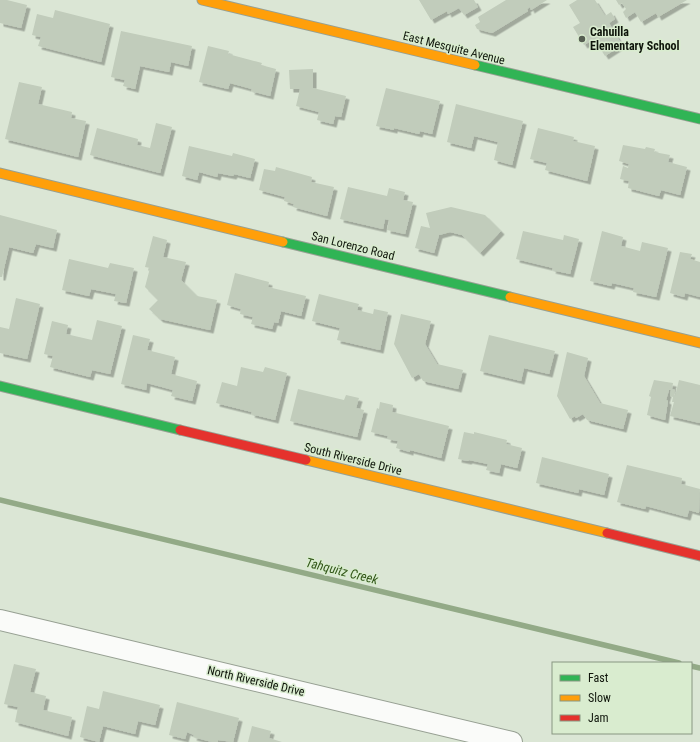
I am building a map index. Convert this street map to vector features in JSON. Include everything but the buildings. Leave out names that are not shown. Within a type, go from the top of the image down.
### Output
[{"type":"street","name":"East Mesquite Avenue","points":[[202,0],[258,7],[700,119]]},
{"type":"street","name":"San Lorenzo Road","points":[[0,173],[700,343]]},
{"type":"street","name":"South Riverside Drive","points":[[0,386],[700,556]]},
{"type":"street","name":"North Riverside Drive","points":[[0,620],[512,742]]},
{"type":"waterway","name":"Tahquitz Creek","points":[[0,500],[675,662]]},
{"type":"waterway","name":"Tahquitz Creek","points":[[692,666],[700,668]]},
{"type":"traffic: fast","points":[[475,65],[700,119]]},
{"type":"traffic: fast","points":[[283,242],[510,297]]},
{"type":"traffic: fast","points":[[0,386],[180,430]]},
{"type":"traffic: slow","points":[[202,0],[475,65]]},
{"type":"traffic: slow","points":[[0,173],[283,242]]},
{"type":"traffic: slow","points":[[510,297],[700,343]]},
{"type":"traffic: slow","points":[[306,460],[607,533]]},
{"type":"traffic: jam","points":[[180,430],[306,460]]},
{"type":"traffic: jam","points":[[607,533],[700,556]]},
{"type":"place","name":"Cahuilla Elementary School","points":[[582,39]]}]
